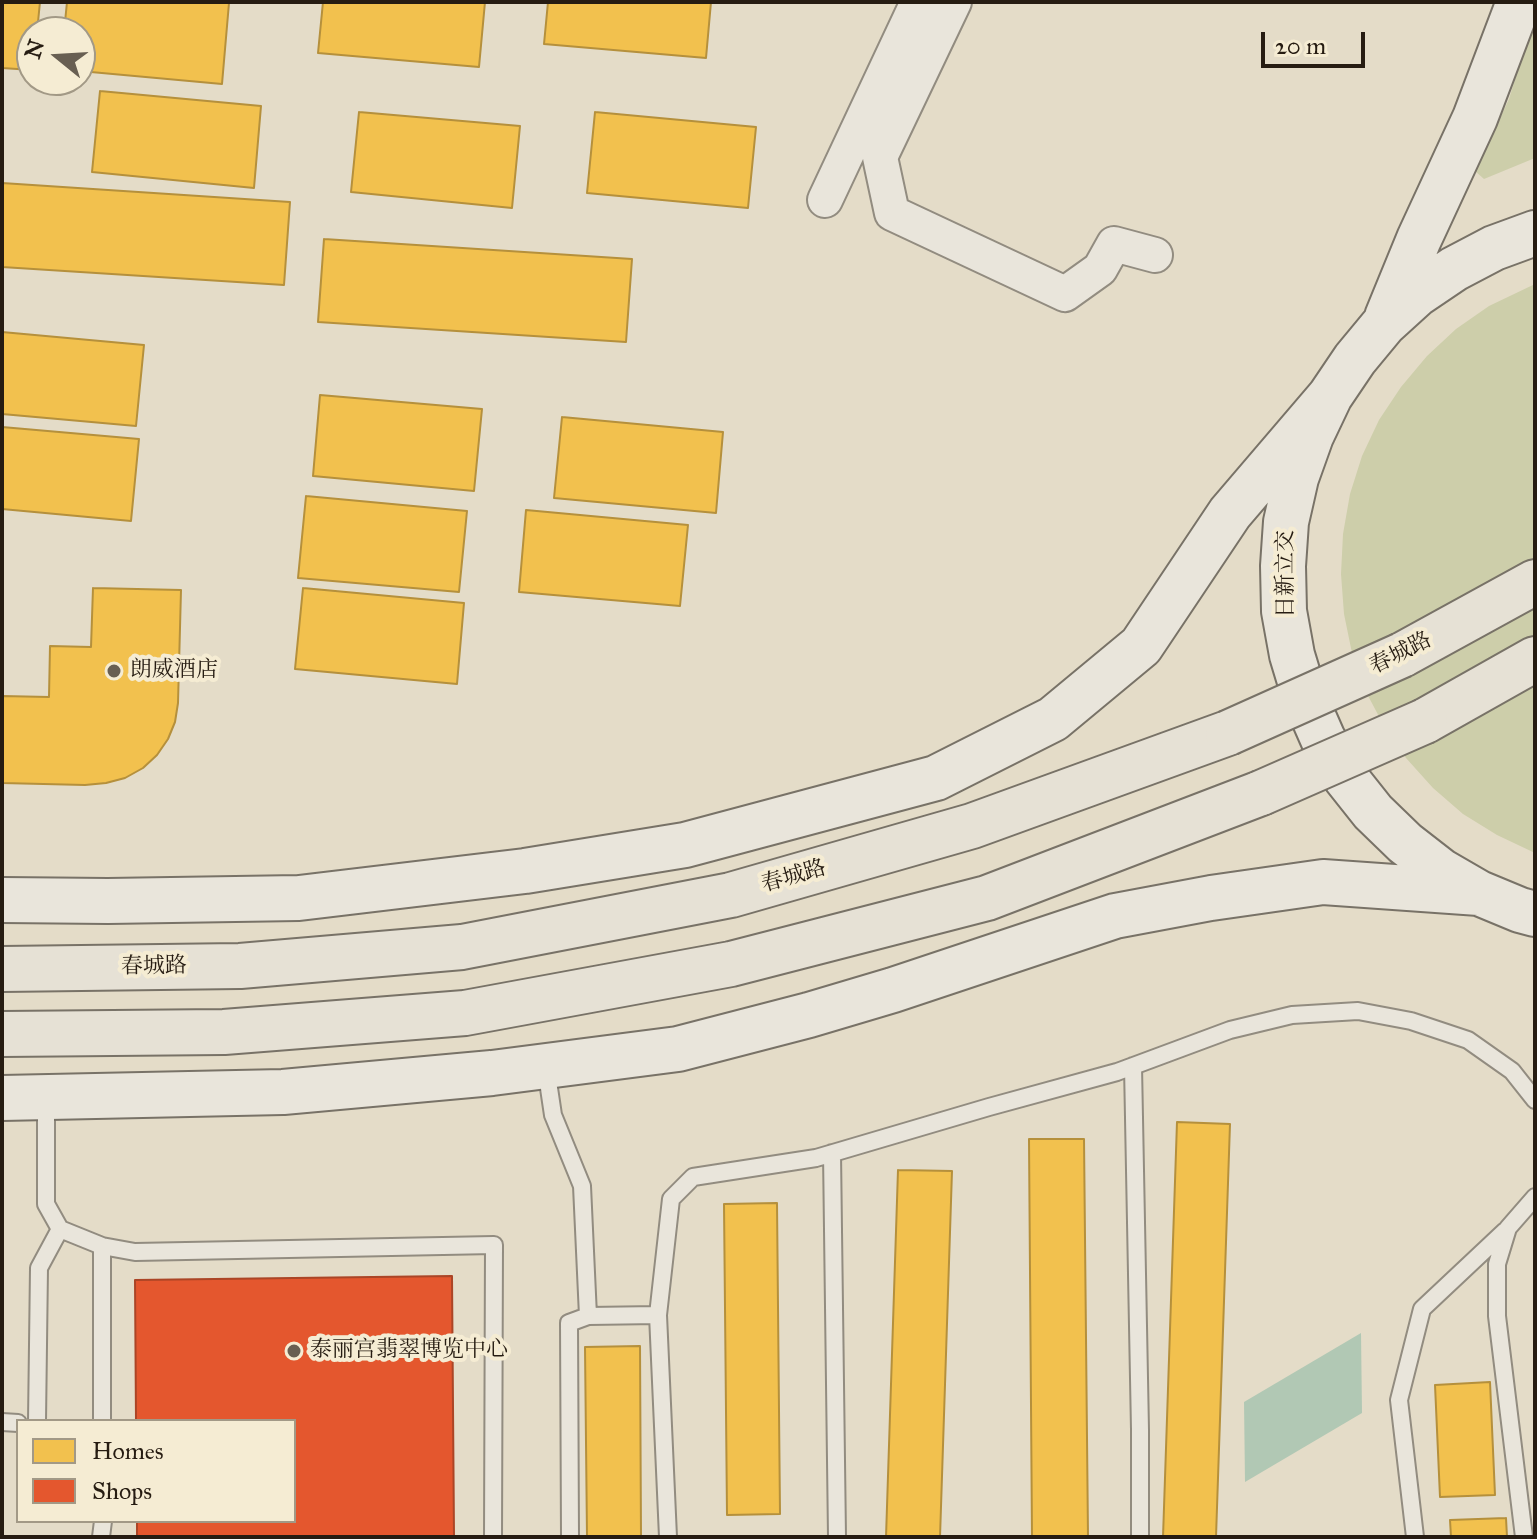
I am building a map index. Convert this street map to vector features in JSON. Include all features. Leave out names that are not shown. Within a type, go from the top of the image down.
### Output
[{"type":"main road","points":[[1384,324],[1475,118],[1519,2]]},
{"type":"main road","name":"日新立交","points":[[1535,233],[1494,248],[1454,269],[1417,294],[1384,324],[1355,359],[1330,396],[1296,478],[1286,522],[1283,566],[1284,611],[1296,670],[1323,739],[1346,778],[1373,812],[1405,843],[1441,871],[1479,893],[1535,914]]},
{"type":"main road","points":[[2,900],[299,898],[525,871],[685,845],[936,778],[1053,719],[1141,646],[1230,513],[1330,396]]},
{"type":"main road","name":"春城路","points":[[2,969],[240,966],[462,947],[746,891],[972,826],[1228,733],[1402,655],[1535,582]]},
{"type":"main road","points":[[2,1034],[224,1032],[465,1013],[716,967],[987,898],[1261,793],[1425,721],[1535,659]]},
{"type":"main road","points":[[2,1098],[283,1092],[492,1073],[678,1049],[893,990],[1115,916],[1323,882],[1479,893]]},
{"type":"street","points":[[825,200],[918,2]]},
{"type":"street","points":[[954,2],[880,157],[892,213],[1065,294],[1100,269],[1114,244],[1155,255]]},
{"type":"lane","points":[[668,1537],[658,1315],[671,1199],[693,1177],[816,1158],[1133,1066],[1230,1030],[1292,1015],[1358,1011],[1411,1021],[1468,1040],[1512,1071],[1535,1100]]},
{"type":"lane","points":[[545,1066],[553,1115],[582,1186],[588,1316]]},
{"type":"lane","points":[[1133,1066],[1140,1537]]},
{"type":"lane","points":[[46,1098],[46,1204],[60,1229],[102,1246],[135,1252],[494,1245],[493,1537]]},
{"type":"lane","points":[[832,1153],[837,1537]]},
{"type":"lane","points":[[1415,1537],[1399,1400],[1422,1309],[1508,1228],[1535,1197]]},
{"type":"lane","points":[[1508,1228],[1497,1264],[1497,1316],[1524,1537]]},
{"type":"lane","points":[[37,1419],[39,1268],[60,1229]]},
{"type":"lane","points":[[102,1246],[102,1419]]},
{"type":"lane","points":[[570,1537],[569,1323],[588,1316],[658,1315]]},
{"type":"shaded area","points":[[1535,14],[1535,158],[1484,179],[1475,171],[1509,99]]},
{"type":"shaded area","points":[[1535,284],[1535,853],[1463,814],[1433,788],[1406,758],[1365,690],[1352,653],[1344,614],[1341,574],[1343,534],[1350,494],[1362,456],[1379,420],[1401,387],[1427,356],[1456,329],[1489,306]]},
{"type":"shaded area","points":[[1361,1333],[1362,1413],[1245,1482],[1244,1402]]},
{"type":"building: Homes","points":[[2,2],[40,2],[39,16],[16,16],[16,69],[2,68]]},
{"type":"building: Homes","points":[[67,2],[229,3],[222,84],[96,72],[96,16],[66,16]]},
{"type":"building: Homes","points":[[323,2],[485,2],[479,67],[318,53]]},
{"type":"building: Homes","points":[[548,2],[711,2],[706,58],[544,44]]},
{"type":"building: Homes","points":[[100,91],[261,106],[254,188],[92,172]]},
{"type":"building: Homes","points":[[359,112],[520,126],[512,208],[351,192]]},
{"type":"building: Homes","points":[[595,112],[756,127],[748,208],[587,193]]},
{"type":"building: Homes","points":[[2,183],[290,202],[284,285],[2,267]]},
{"type":"building: Homes","points":[[324,239],[632,259],[626,342],[318,322]]},
{"type":"building: Homes","points":[[2,332],[144,345],[136,426],[2,414]]},
{"type":"building: Homes","points":[[320,395],[482,409],[474,491],[313,476]]},
{"type":"building: Homes","points":[[562,417],[723,432],[716,513],[554,498]]},
{"type":"building: Homes","points":[[2,427],[139,439],[131,521],[2,509]]},
{"type":"building: Homes","points":[[306,496],[467,511],[459,592],[298,578]]},
{"type":"building: Homes","points":[[526,510],[688,525],[680,606],[519,592]]},
{"type":"building: Homes","name":"朗威酒店","points":[[93,588],[181,590],[178,703],[168,739],[143,768],[125,778],[85,785],[2,783],[2,696],[49,697],[50,646],[91,647]]},
{"type":"building: Homes","points":[[303,588],[464,603],[457,684],[295,669]]},
{"type":"building: Homes","points":[[1177,1122],[1230,1124],[1216,1537],[1163,1537]]},
{"type":"building: Homes","points":[[1029,1139],[1084,1139],[1088,1537],[1032,1537]]},
{"type":"building: Homes","points":[[898,1170],[952,1171],[940,1537],[886,1537]]},
{"type":"building: Homes","points":[[777,1203],[780,1514],[727,1515],[724,1204]]},
{"type":"building: Homes","points":[[640,1346],[641,1537],[587,1537],[585,1347]]},
{"type":"building: Homes","points":[[1490,1382],[1495,1495],[1440,1497],[1435,1385]]},
{"type":"building: Homes","points":[[1506,1518],[1507,1537],[1451,1537],[1450,1520]]},
{"type":"building: Shops","name":"泰丽宫翡翠博览中心","points":[[452,1276],[454,1537],[137,1537],[137,1523],[296,1523],[296,1419],[136,1419],[135,1280]]},
{"type":"place","name":"朗威酒店","points":[[114,671]]},
{"type":"place","name":"泰丽宫翡翠博览中心","points":[[294,1351]]}]
